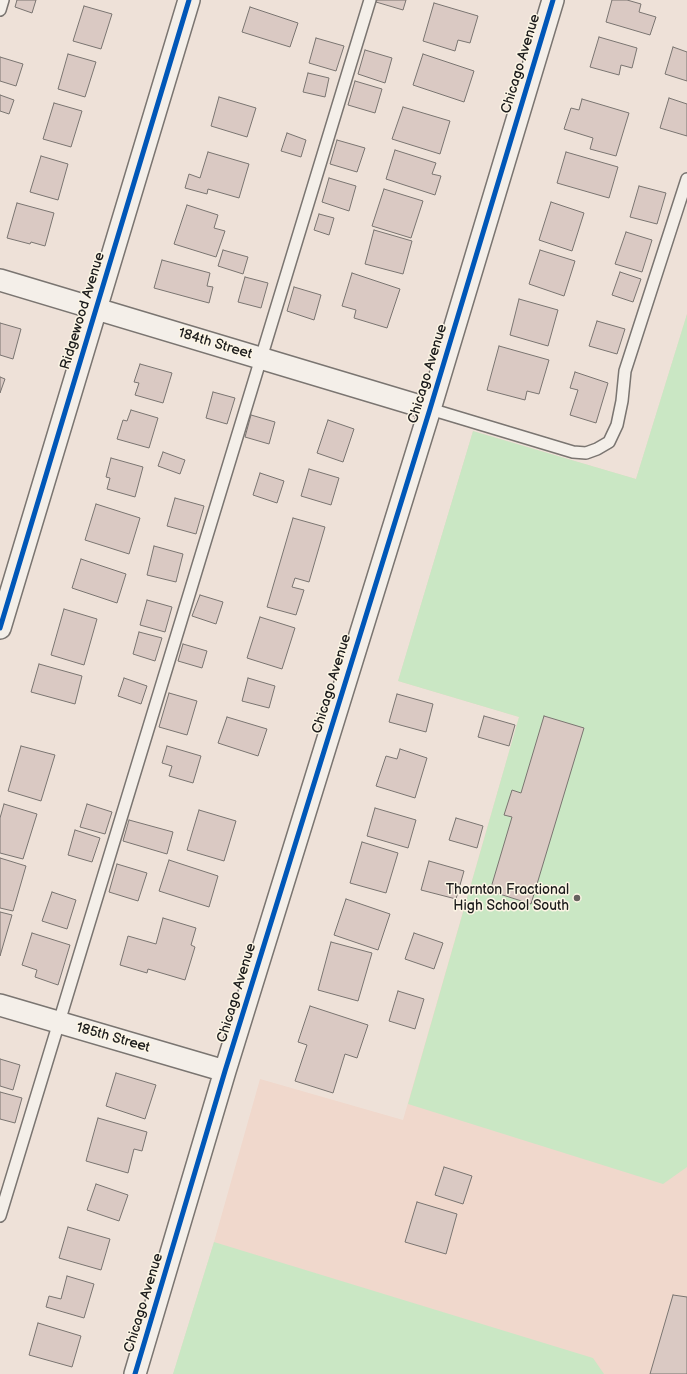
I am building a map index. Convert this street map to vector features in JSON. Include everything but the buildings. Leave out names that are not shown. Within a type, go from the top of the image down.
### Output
[{"type":"street","name":"Ridgewood Avenue","points":[[0,628],[189,0]]},
{"type":"street","name":"Chicago Avenue","points":[[135,1374],[226,1071],[430,409],[552,0]]},
{"type":"street","name":"184th Street","points":[[0,280],[430,409]]},
{"type":"street","name":"185th Street","points":[[0,1005],[226,1071]]},
{"type":"lane","points":[[0,10],[3,0]]},
{"type":"lane","points":[[0,1216],[370,0]]},
{"type":"lane","points":[[430,409],[573,452],[586,453],[609,442],[617,425],[622,401],[625,371],[687,179]]},
{"type":"shaded area","name":"Thornton Fractional High School South","points":[[687,314],[687,1374],[173,1374],[214,1242],[260,1079],[403,1120],[519,717],[398,681],[473,431],[636,479]]},
{"type":"green space","points":[[687,314],[687,1167],[663,1184],[408,1104],[519,717],[398,681],[473,431],[636,479]]},
{"type":"green space","points":[[214,1242],[593,1358],[604,1374],[173,1374]]},
{"type":"cycle path","points":[[0,628],[189,0]]},
{"type":"cycle path","points":[[135,1374],[225,1071],[430,409],[553,0]]},
{"type":"place","name":"Thornton Fractional High School South","points":[[577,898]]}]
